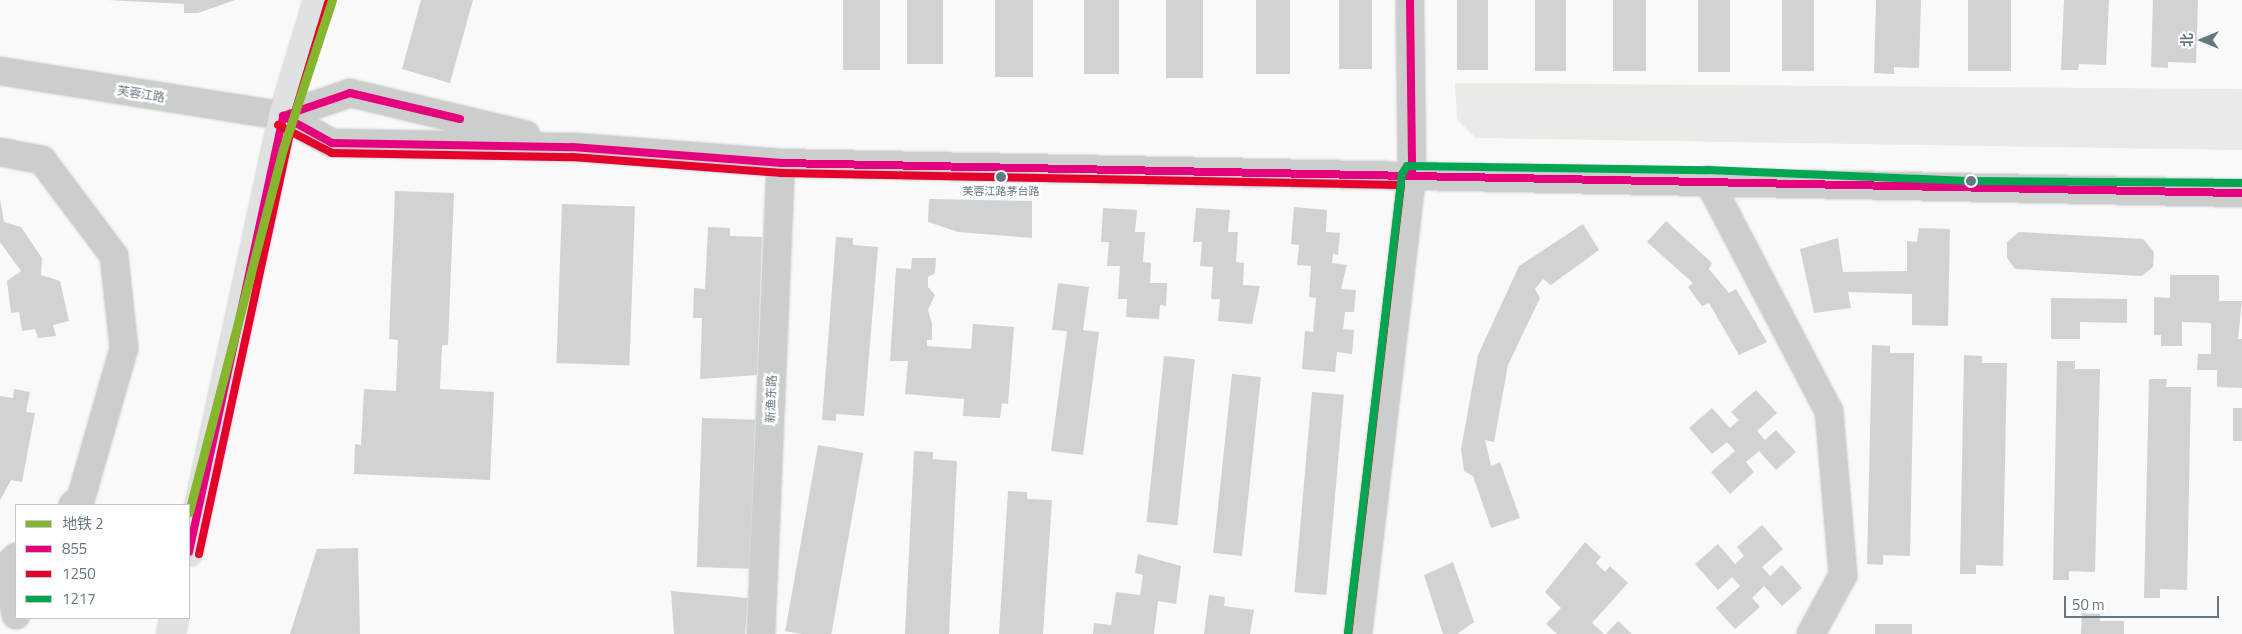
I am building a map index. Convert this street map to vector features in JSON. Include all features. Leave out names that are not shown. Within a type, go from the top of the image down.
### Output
[{"type":"main road","points":[[190,547],[283,116],[318,0]]},
{"type":"main road","points":[[171,634],[174,619]]},
{"type":"street","points":[[1358,634],[1412,175],[1410,0]]},
{"type":"street","name":"芙蓉江路","points":[[0,71],[283,116],[332,143],[573,147],[781,163],[1708,180],[1968,190],[2242,193]]},
{"type":"street","name":"芙蓉江路","points":[[283,116],[350,92],[573,147]]},
{"type":"street","points":[[0,152],[42,160],[114,256],[124,348],[81,498],[75,504]]},
{"type":"street","name":"新渔东路","points":[[761,634],[781,163]]},
{"type":"street","points":[[1708,180],[1829,411],[1843,575],[1811,634]]},
{"type":"street","points":[[15,558],[6,567],[15,607]]},
{"type":"street","points":[[18,619],[20,634]]},
{"type":"shaded area","points":[[1455,83],[2242,89],[2242,150],[1476,138],[1457,119]]},
{"type":"building","points":[[107,0],[235,0],[198,13],[184,13],[184,4]]},
{"type":"building","points":[[421,0],[473,0],[450,83],[402,69]]},
{"type":"building","points":[[843,0],[880,0],[880,70],[843,70]]},
{"type":"building","points":[[907,0],[943,0],[943,64],[907,64]]},
{"type":"building","points":[[995,0],[1033,0],[1033,77],[995,77]]},
{"type":"building","points":[[1084,0],[1119,0],[1119,74],[1084,74]]},
{"type":"building","points":[[1166,0],[1203,0],[1203,78],[1166,78]]},
{"type":"building","points":[[1256,0],[1290,0],[1290,74],[1256,74]]},
{"type":"building","points":[[1339,0],[1372,0],[1372,69],[1339,69]]},
{"type":"building","points":[[1457,0],[1488,0],[1488,70],[1457,70]]},
{"type":"building","points":[[1535,0],[1566,0],[1566,71],[1535,71]]},
{"type":"building","points":[[1613,0],[1646,0],[1646,71],[1613,71]]},
{"type":"building","points":[[1698,0],[1730,0],[1730,72],[1698,72]]},
{"type":"building","points":[[1782,0],[1814,0],[1814,71],[1782,71]]},
{"type":"building","points":[[1876,0],[1921,0],[1919,68],[1894,67],[1894,74],[1874,73]]},
{"type":"building","points":[[1968,0],[2011,0],[2011,71],[1968,71]]},
{"type":"building","points":[[2064,0],[2109,0],[2106,65],[2079,64],[2078,70],[2061,70]]},
{"type":"building","points":[[2153,0],[2198,0],[2196,63],[2168,62],[2168,68],[2151,67]]},
{"type":"building","points":[[395,191],[454,193],[448,345],[442,345],[440,389],[494,392],[490,480],[354,474],[355,444],[361,445],[364,389],[396,391],[398,340],[389,339]]},
{"type":"building","points":[[0,199],[4,222],[21,227],[42,258],[41,275],[60,281],[69,321],[53,325],[56,336],[38,338],[35,329],[22,331],[19,312],[11,313],[7,281],[21,271],[0,242]]},
{"type":"building","points":[[929,199],[1032,201],[1032,238],[958,232],[928,222]]},
{"type":"building","points":[[562,204],[635,207],[629,365],[556,363]]},
{"type":"building","points":[[1294,207],[1327,210],[1326,232],[1340,233],[1338,255],[1333,254],[1332,263],[1347,265],[1341,289],[1356,290],[1354,312],[1345,312],[1343,329],[1354,330],[1352,354],[1337,352],[1335,372],[1302,369],[1305,331],[1313,332],[1316,298],[1309,297],[1311,266],[1297,265],[1299,245],[1291,244]]},
{"type":"building","points":[[1103,208],[1137,210],[1135,232],[1145,232],[1143,262],[1151,263],[1150,283],[1167,283],[1166,306],[1160,305],[1159,319],[1126,317],[1127,299],[1118,299],[1120,266],[1107,266],[1109,242],[1101,242]]},
{"type":"building","points":[[1196,208],[1230,210],[1228,232],[1238,232],[1236,262],[1244,263],[1243,285],[1260,286],[1252,324],[1218,321],[1220,299],[1211,299],[1213,267],[1200,266],[1202,242],[1193,242]]},
{"type":"building","points":[[1666,221],[1712,263],[1709,269],[1729,293],[1736,289],[1767,342],[1739,355],[1709,303],[1702,306],[1688,287],[1693,283],[1647,242]]},
{"type":"building","points":[[1583,224],[1599,250],[1551,285],[1543,279],[1535,289],[1540,298],[1508,365],[1494,442],[1485,440],[1491,466],[1500,462],[1520,518],[1491,528],[1473,476],[1464,471],[1461,449],[1478,355],[1519,266]]},
{"type":"building","points":[[708,227],[730,228],[730,236],[762,237],[757,375],[700,379],[702,318],[693,318],[694,288],[705,289]]},
{"type":"building","points":[[1919,228],[1950,229],[1948,326],[1912,325],[1912,294],[1848,292],[1851,308],[1814,313],[1800,249],[1838,238],[1843,272],[1907,271],[1907,241],[1917,242]]},
{"type":"building","points":[[2019,232],[2143,239],[2154,252],[2153,267],[2142,276],[2015,269],[2007,258],[2007,242]]},
{"type":"building","points":[[836,237],[853,238],[853,245],[878,247],[864,416],[836,414],[836,421],[822,420]]},
{"type":"building","points":[[912,258],[936,258],[935,273],[928,277],[928,287],[935,295],[928,310],[932,324],[932,340],[927,340],[927,346],[971,349],[973,324],[1014,327],[1008,404],[1002,403],[1000,418],[963,416],[964,399],[905,394],[908,361],[890,361],[896,268],[911,269]]},
{"type":"building","points":[[2170,275],[2219,275],[2219,301],[2242,301],[2238,339],[2242,339],[2242,388],[2217,387],[2217,370],[2197,370],[2198,354],[2211,354],[2211,323],[2182,322],[2182,346],[2161,346],[2161,335],[2154,335],[2154,297],[2170,298]]},
{"type":"building","points":[[1058,283],[1089,287],[1083,330],[1099,332],[1083,455],[1051,451],[1067,331],[1052,330]]},
{"type":"building","points":[[2051,298],[2127,299],[2127,323],[2080,322],[2080,339],[2051,339]]},
{"type":"building","points":[[1872,345],[1890,346],[1890,353],[1914,353],[1910,556],[1883,555],[1883,565],[1867,564]]},
{"type":"building","points":[[1964,355],[1982,356],[1982,363],[2007,363],[2003,566],[1976,565],[1976,574],[1960,574]]},
{"type":"building","points":[[1164,356],[1195,359],[1177,525],[1147,522]]},
{"type":"building","points":[[2057,361],[2075,361],[2075,369],[2100,369],[2095,572],[2069,571],[2069,580],[2053,580]]},
{"type":"building","points":[[1232,374],[1261,377],[1242,556],[1213,553]]},
{"type":"building","points":[[2149,379],[2167,379],[2166,387],[2191,387],[2187,590],[2160,589],[2160,598],[2144,598]]},
{"type":"building","points":[[14,389],[30,392],[26,412],[35,413],[22,482],[11,480],[0,500],[0,396],[13,398]]},
{"type":"building","points":[[1756,390],[1777,413],[1757,431],[1765,440],[1776,430],[1796,452],[1776,470],[1759,451],[1746,462],[1754,472],[1730,494],[1711,472],[1735,451],[1727,442],[1712,454],[1689,428],[1712,408],[1730,428],[1739,420],[1731,412]]},
{"type":"building","points":[[1312,392],[1344,395],[1326,595],[1294,592]]},
{"type":"building","points":[[2233,408],[2242,408],[2242,441],[2233,441]]},
{"type":"building","points":[[702,418],[755,420],[750,569],[697,567]]},
{"type":"building","points":[[818,445],[863,453],[831,634],[801,634],[785,631]]},
{"type":"building","points":[[914,451],[933,452],[933,459],[957,461],[949,634],[905,634]]},
{"type":"building","points":[[1008,491],[1027,492],[1027,499],[1052,500],[1043,634],[999,634]]},
{"type":"building","points":[[1762,525],[1783,549],[1762,567],[1770,576],[1782,565],[1802,588],[1782,606],[1764,586],[1752,598],[1760,607],[1735,629],[1716,608],[1740,586],[1732,577],[1718,590],[1695,564],[1718,544],[1735,564],[1744,556],[1737,547]]},
{"type":"building","points":[[1585,542],[1601,557],[1596,563],[1605,572],[1610,566],[1628,583],[1592,623],[1604,634],[1557,634],[1546,624],[1561,608],[1545,592]]},
{"type":"building","points":[[358,548],[360,634],[290,634],[317,549]]},
{"type":"building","points":[[1138,554],[1181,566],[1176,604],[1158,601],[1154,634],[1093,634],[1094,623],[1111,625],[1116,592],[1140,595],[1143,575],[1135,573]]},
{"type":"building","points":[[1453,562],[1474,622],[1457,634],[1443,634],[1424,575]]},
{"type":"building","points":[[671,591],[748,598],[745,634],[674,634]]},
{"type":"building","points":[[1209,595],[1225,597],[1224,606],[1254,610],[1250,634],[1204,634]]},
{"type":"building","points":[[2082,613],[2100,614],[2100,621],[2124,621],[2124,634],[2081,634]]},
{"type":"building","points":[[1618,621],[1632,634],[1606,634]]},
{"type":"building","points":[[1875,624],[1912,624],[1912,634],[1875,634]]},
{"type":"metro line","name":"2","points":[[190,508],[283,149],[332,0]]},
{"type":"transit line","name":"855","points":[[1410,0],[1412,175]]},
{"type":"transit line","name":"1250","points":[[199,554],[293,119],[328,3]]},
{"type":"transit line","name":"855","points":[[283,116],[350,93],[460,119]]},
{"type":"transit line","name":"855","points":[[283,116],[332,143],[573,147],[781,163],[2242,193]]},
{"type":"transit line","name":"855","points":[[190,547],[283,116]]},
{"type":"transit line","name":"1250","points":[[278,125],[332,153],[573,157],[781,173],[1401,185],[1348,633]]},
{"type":"transit line","name":"1217","points":[[1348,633],[1402,174],[1407,166],[1708,170],[1968,181],[2242,183]]},
{"type":"place","name":"芙蓉江路茅台路","points":[[1001,177]]}]
